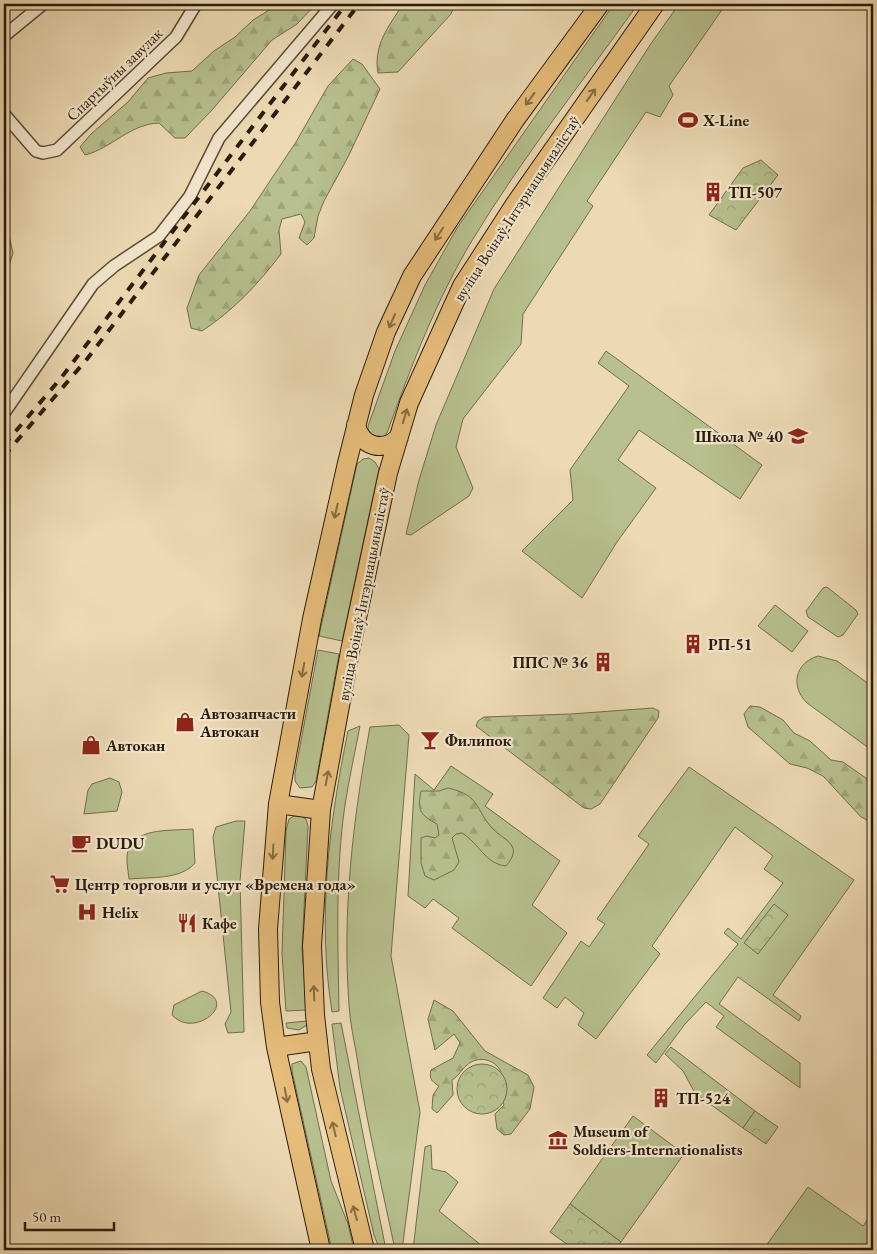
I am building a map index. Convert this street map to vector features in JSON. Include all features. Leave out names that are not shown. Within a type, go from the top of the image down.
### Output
[{"type":"main road","points":[[321,1250],[276,1047],[270,1002],[268,929],[278,804],[312,619],[364,395],[386,332],[412,276],[510,128],[600,4]]},
{"type":"main road","name":"вуліца Воінаў-Інтэрнацыяналістаў","points":[[365,1250],[325,1087],[318,1041],[312,946],[321,810],[350,651],[388,473],[409,403],[462,286],[514,204],[655,4]]},
{"type":"main road","points":[[356,425],[363,440],[372,446],[384,446],[399,437]]},
{"type":"main road","points":[[347,463],[360,454],[371,454],[380,460],[388,473]]},
{"type":"main road","points":[[278,804],[321,810]]},
{"type":"main road","points":[[276,1047],[318,1041]]},
{"type":"street","points":[[4,36],[43,4]]},
{"type":"street","name":"Спартыўны завулак","points":[[4,114],[36,151],[43,154],[58,150],[169,45],[196,4]]},
{"type":"street","points":[[4,414],[92,284],[114,266],[159,236],[190,196],[219,138],[333,4]]},
{"type":"green space","points":[[279,4],[316,4],[297,24],[272,40],[212,110],[185,138],[175,138],[159,123],[149,124],[139,127],[95,152],[85,155],[80,147],[91,134],[128,102],[148,78],[166,73],[192,71],[253,20]]},
{"type":"green space","points":[[403,4],[455,4],[451,14],[398,72],[378,73],[378,54],[383,36]]},
{"type":"green space","points":[[614,4],[638,4],[532,149],[473,239],[436,310],[387,433],[381,440],[368,435],[368,426],[395,351],[425,285],[457,228]]},
{"type":"green space","points":[[679,4],[726,4],[669,86],[673,95],[660,117],[646,112],[587,201],[593,206],[523,314],[521,344],[463,419],[456,447],[473,488],[469,496],[411,535],[406,534],[419,480],[436,425],[494,289],[650,45]]},
{"type":"green space","points":[[353,59],[362,64],[380,89],[348,157],[324,201],[318,216],[314,238],[307,245],[299,238],[305,222],[301,214],[282,219],[279,230],[281,254],[263,276],[245,296],[214,323],[202,331],[191,328],[187,308],[199,275],[250,211],[296,142],[328,86]]},
{"type":"green space","points":[[761,160],[778,175],[736,230],[709,215],[743,168]]},
{"type":"green space","points":[[4,214],[13,253],[8,269],[4,272]]},
{"type":"green space","points":[[606,351],[762,465],[740,499],[639,430],[618,460],[656,488],[617,542],[582,598],[522,551],[573,500],[570,470],[629,386],[598,363]]},
{"type":"green space","points":[[369,458],[375,462],[379,469],[342,641],[319,636],[357,464],[363,459]]},
{"type":"green space","points":[[827,587],[856,610],[858,614],[843,635],[838,637],[808,617],[806,611],[823,588]]},
{"type":"green space","points":[[775,605],[808,631],[792,652],[758,626]]},
{"type":"green space","points":[[318,650],[339,654],[316,781],[312,787],[300,788],[295,781],[295,773]]},
{"type":"green space","points":[[818,656],[837,661],[873,687],[873,751],[807,703],[802,696],[797,683],[800,669],[810,659]]},
{"type":"green space","points":[[750,706],[760,707],[783,720],[794,733],[810,741],[831,760],[843,762],[873,783],[873,823],[861,817],[823,776],[807,768],[790,764],[748,727],[744,714]]},
{"type":"green space","points":[[653,708],[659,711],[658,718],[600,804],[591,809],[584,808],[476,726],[478,721],[484,717],[571,714]]},
{"type":"green space","points":[[399,725],[409,735],[391,956],[420,1112],[402,1250],[395,1250],[365,1106],[351,1025],[347,970],[347,935],[350,866],[370,727]]},
{"type":"green space","points":[[360,726],[342,831],[338,908],[339,1011],[332,1012],[326,941],[327,871],[335,801],[348,731]]},
{"type":"green space","points":[[451,766],[493,794],[485,806],[560,861],[532,905],[567,933],[531,986],[452,928],[459,918],[433,899],[425,908],[408,896],[415,774],[434,790]]},
{"type":"green space","points":[[689,767],[854,880],[773,995],[801,1016],[799,1021],[738,977],[719,1004],[800,1063],[800,1088],[716,1027],[724,1016],[706,1002],[685,1024],[656,1063],[647,1055],[738,944],[724,933],[728,928],[741,939],[783,883],[764,869],[773,856],[735,827],[652,946],[660,954],[596,1039],[578,1025],[584,1013],[565,997],[557,1008],[543,998],[581,941],[589,947],[605,924],[597,919],[649,844],[638,836]]},
{"type":"green space","points":[[110,778],[119,782],[122,792],[117,811],[84,814],[88,790],[92,784]]},
{"type":"green space","points":[[448,788],[459,791],[472,799],[493,829],[511,844],[513,853],[506,866],[487,857],[462,833],[456,834],[452,838],[459,862],[454,870],[434,880],[425,876],[421,863],[421,838],[427,836],[435,838],[439,835],[437,824],[423,815],[421,811],[419,803],[421,791],[439,791]]},
{"type":"green space","points":[[294,816],[301,816],[306,819],[308,826],[302,950],[307,1010],[286,1011],[282,954],[286,831],[289,819]]},
{"type":"green space","points":[[236,821],[245,821],[240,881],[244,1032],[228,1033],[225,1024],[231,1012],[213,837],[216,827]]},
{"type":"green space","points":[[193,829],[195,863],[189,868],[165,877],[129,879],[127,855],[129,848],[140,836],[158,831]]},
{"type":"green space","points":[[774,904],[788,915],[758,954],[744,943]]},
{"type":"green space","points":[[202,991],[213,996],[217,1002],[215,1010],[210,1016],[202,1021],[192,1023],[181,1022],[172,1015],[174,1005]]},
{"type":"green space","points":[[434,1000],[453,1011],[485,1051],[528,1075],[534,1087],[530,1109],[511,1134],[504,1135],[497,1129],[495,1114],[504,1105],[501,1098],[483,1080],[501,1072],[491,1061],[481,1059],[467,1065],[452,1080],[453,1095],[437,1113],[432,1109],[433,1095],[439,1086],[431,1079],[431,1070],[453,1058],[460,1043],[454,1034],[435,1050],[428,1019]]},
{"type":"green space","points":[[307,1021],[307,1025],[299,1030],[287,1028],[286,1023]]},
{"type":"green space","points":[[341,1023],[386,1250],[380,1250],[374,1235],[340,1088],[332,1024]]},
{"type":"green space","points":[[671,1047],[755,1111],[743,1128],[695,1093],[683,1071],[665,1054]]},
{"type":"green space","points":[[301,1061],[306,1067],[331,1181],[348,1224],[354,1250],[332,1250],[292,1071],[292,1064]]},
{"type":"green space","points":[[482,1064],[492,1066],[500,1071],[505,1079],[507,1089],[505,1099],[500,1107],[492,1112],[482,1114],[472,1112],[464,1107],[459,1099],[457,1089],[459,1079],[464,1071],[472,1066]]},
{"type":"green space","points":[[755,1111],[778,1127],[766,1144],[743,1128]]},
{"type":"green space","points":[[633,1116],[684,1154],[621,1242],[570,1204]]},
{"type":"green space","points":[[431,1145],[432,1169],[446,1172],[458,1182],[439,1211],[487,1250],[413,1250],[425,1147]]},
{"type":"green space","points":[[808,1187],[863,1226],[873,1212],[873,1250],[763,1250]]},
{"type":"green space","points":[[570,1204],[621,1242],[615,1250],[575,1250],[550,1232]]},
{"type":"railway","points":[[4,445],[61,378],[346,4]]},
{"type":"railway","points":[[4,456],[87,359],[359,4]]},
{"type":"place","name":"X-Line","points":[[688,120]]},
{"type":"place","name":"ТП-507","points":[[713,192]]},
{"type":"place","name":"Школа № 40","points":[[798,436]]},
{"type":"place","name":"РП-51","points":[[693,644]]},
{"type":"place","name":"ППС № 36","points":[[603,662]]},
{"type":"place","name":"Автозапчасти Автокан","points":[[185,722]]},
{"type":"place","name":"Филипок","points":[[430,740]]},
{"type":"place","name":"Автокан","points":[[91,745]]},
{"type":"place","name":"DUDU","points":[[81,843]]},
{"type":"place","name":"Центр торговли и услуг «Времена года»","points":[[60,884]]},
{"type":"place","name":"Helix","points":[[87,912]]},
{"type":"place","name":"Кафе","points":[[187,923]]},
{"type":"place","name":"ТП-524","points":[[661,1098]]},
{"type":"place","name":"Museum of Soldiers-Internationalists","points":[[558,1140]]}]
